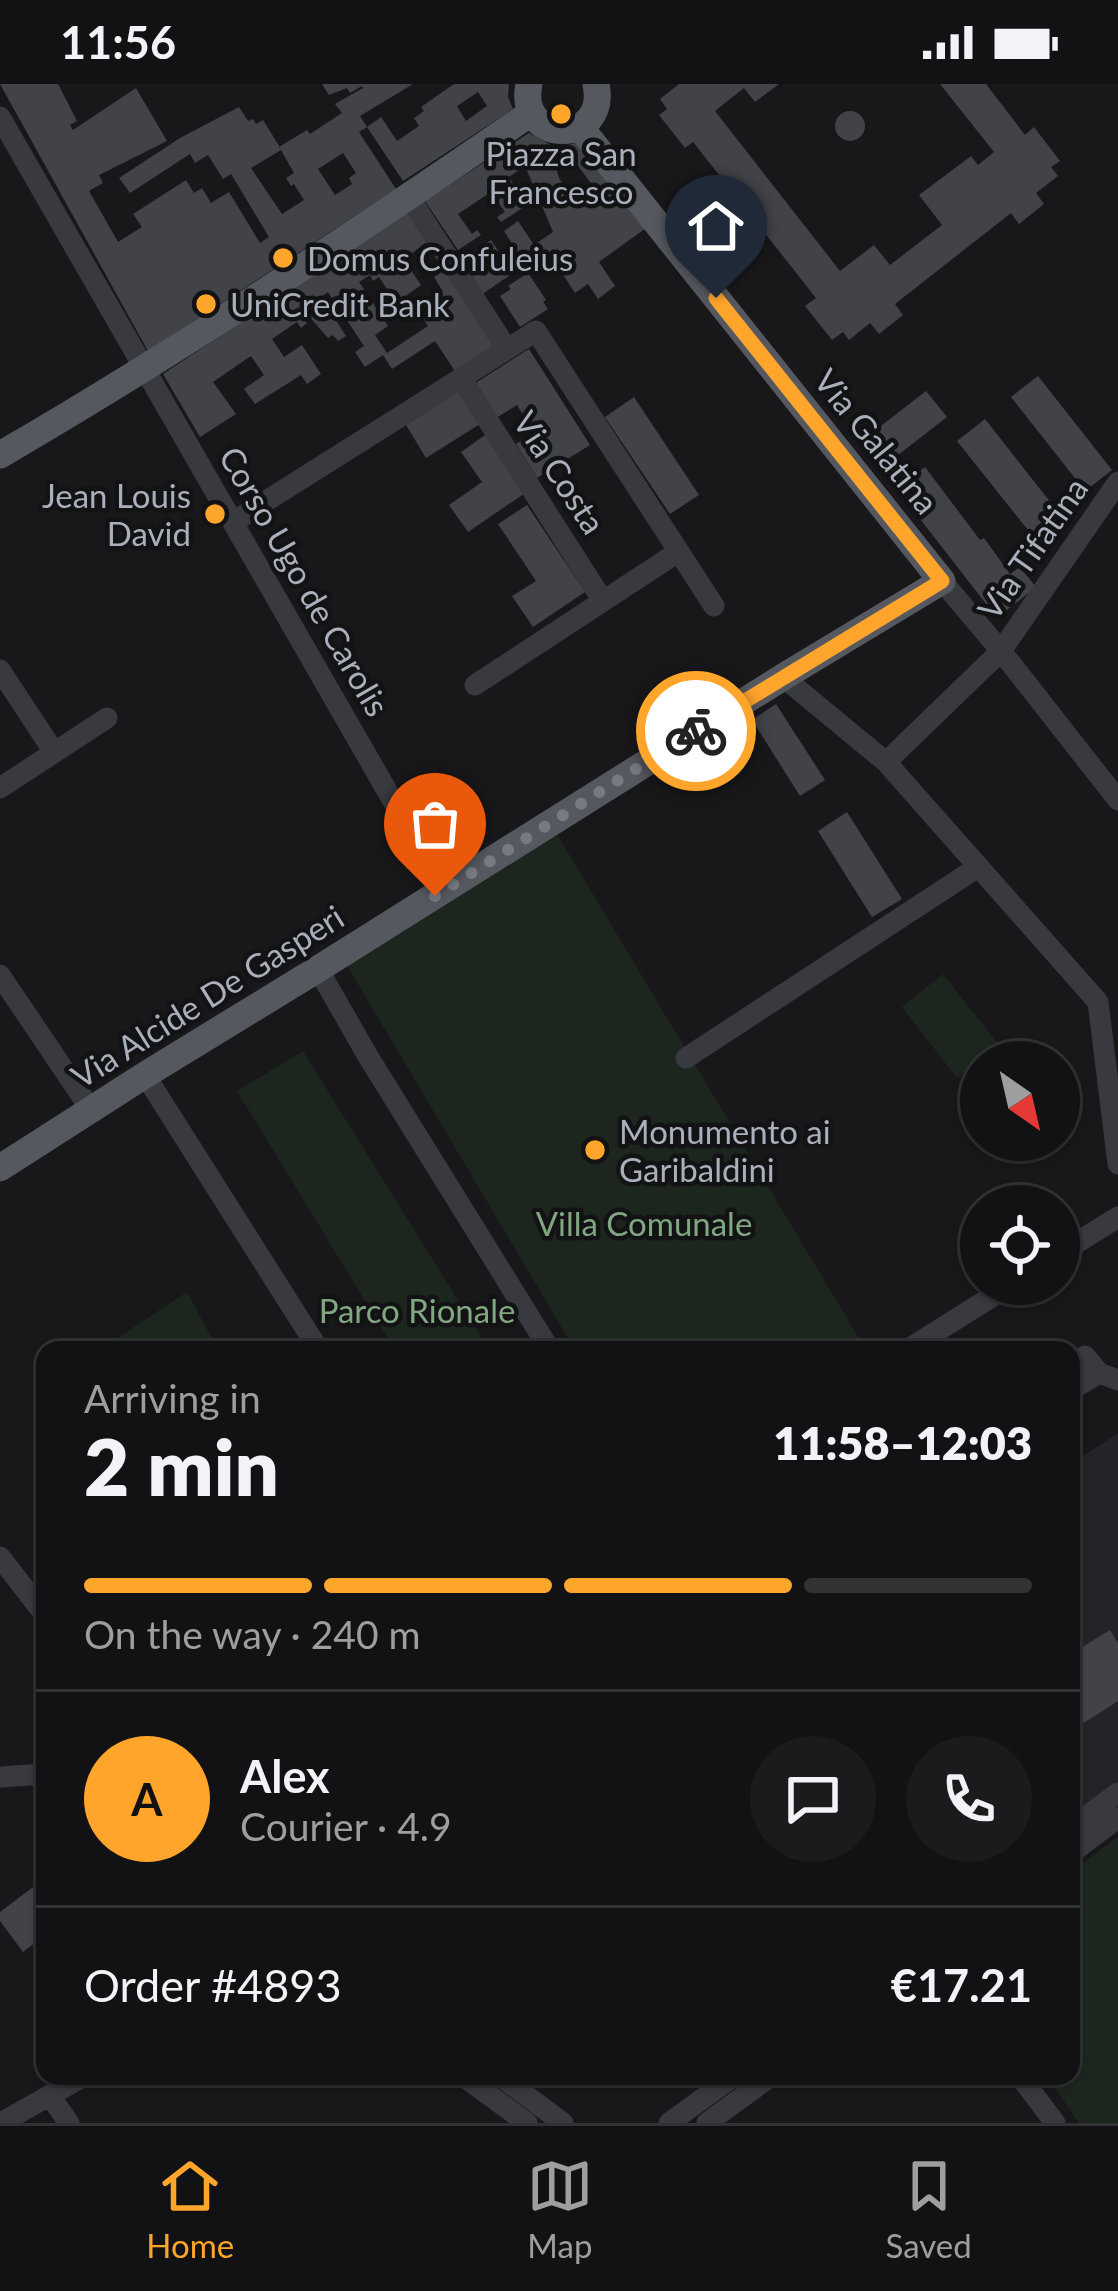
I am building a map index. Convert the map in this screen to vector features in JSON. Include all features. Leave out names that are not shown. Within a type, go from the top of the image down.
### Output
[{"type":"main road","points":[[530,84],[527,102],[531,113],[548,128],[569,131],[596,110],[596,84]]},
{"type":"main road","points":[[0,454],[144,367],[531,113]]},
{"type":"main road","name":"Via Galatina","points":[[580,127],[942,581]]},
{"type":"main road","name":"Via Alcide De Gasperi","points":[[0,1168],[942,581]]},
{"type":"street","name":"Corso Ugo de Carolis","points":[[0,117],[444,890]]},
{"type":"street","points":[[409,196],[507,349]]},
{"type":"street","points":[[233,522],[536,331],[713,606]]},
{"type":"street","name":"Via Costa","points":[[461,378],[603,601]]},
{"type":"street","name":"Via Tifatina","points":[[886,762],[1001,651],[1118,482]]},
{"type":"street","points":[[475,685],[679,552]]},
{"type":"street","name":"Via Galatina","points":[[942,581],[1118,800]]},
{"type":"street","points":[[0,670],[54,752]]},
{"type":"street","points":[[783,677],[886,762],[1098,1002],[1118,1163]]},
{"type":"street","points":[[0,788],[107,718]]},
{"type":"street","points":[[686,1058],[978,867]]},
{"type":"street","points":[[318,969],[544,1341]]},
{"type":"street","points":[[0,975],[92,1110]]},
{"type":"street","points":[[145,1075],[313,1341]]},
{"type":"street","points":[[1080,1241],[1118,1217]]},
{"type":"street","points":[[921,1341],[979,1305]]},
{"type":"street","points":[[0,1557],[36,1603]]},
{"type":"street","points":[[0,1777],[36,1775]]},
{"type":"street","points":[[1080,1821],[1118,1792]]},
{"type":"street","points":[[1080,1846],[1118,1818]]},
{"type":"street","points":[[1,2123],[69,2085]]},
{"type":"street","points":[[475,2085],[527,2123]]},
{"type":"street","points":[[512,2085],[563,2123]]},
{"type":"street","points":[[669,2123],[722,2085]]},
{"type":"street","points":[[707,2123],[759,2085]]},
{"type":"street","points":[[1027,2085],[1055,2123]]},
{"type":"street","points":[[50,2096],[69,2123]]},
{"type":"shaded area","points":[[1118,1433],[1118,1783],[1080,1811],[1080,1458]]},
{"type":"green space","name":"Villa Comunale","points":[[555,831],[861,1341],[570,1341],[345,962]]},
{"type":"green space","points":[[943,974],[996,1041],[960,1041],[957,1078],[902,1007]]},
{"type":"green space","name":"Parco Rionale","points":[[303,1051],[483,1341],[390,1341],[237,1091]]},
{"type":"green space","points":[[187,1292],[213,1341],[113,1341]]},
{"type":"green space","points":[[1118,1837],[1118,2123],[1079,2123],[1053,2085],[1080,2085],[1080,1865]]},
{"type":"building","points":[[0,84],[58,84],[77,121],[70,125],[73,130],[136,88],[167,141],[99,175],[103,183],[89,191],[118,242],[142,227],[133,214],[186,180],[194,193],[202,188],[211,203],[229,192],[260,243],[269,237],[231,174],[223,179],[208,155],[195,163],[190,154],[130,193],[119,178],[239,107],[248,121],[263,120],[280,147],[342,113],[335,104],[363,88],[329,95],[322,84],[413,84],[360,116],[367,127],[359,132],[396,189],[148,351]],"holes":[[[281,150],[294,173],[286,178],[304,200],[282,214],[251,168]],[[343,153],[356,173],[349,178],[352,184],[335,195],[318,169]]]},
{"type":"building","points":[[454,84],[509,84],[513,109],[403,181],[367,127],[381,117],[397,141],[419,126],[414,118],[424,111],[421,107]],"holes":[[[478,92],[487,106],[466,121],[457,106]]]},
{"type":"building","points":[[679,84],[779,84],[755,102],[744,88],[715,111],[840,271],[874,245],[890,265],[942,225],[919,195],[971,156],[978,165],[994,152],[940,84],[986,84],[1025,135],[1034,127],[1060,161],[1051,167],[1058,176],[1036,193],[1044,204],[1019,224],[1011,213],[895,304],[903,315],[879,334],[870,323],[849,340],[843,332],[832,340],[805,306],[816,298],[693,142],[685,148],[659,115],[667,109],[660,99]]},
{"type":"building","points":[[850,111],[865,126],[850,141],[835,126]]},
{"type":"building","points":[[529,133],[551,145],[580,142],[646,228],[599,262],[615,286],[598,299],[588,284],[575,293],[548,251],[526,265],[504,231],[518,221],[534,245],[553,232],[525,166],[509,177],[527,205],[501,222],[497,217],[505,212],[491,192],[458,214],[472,234],[477,230],[481,235],[458,250],[425,201]],"holes":[[[569,153],[592,185],[573,199],[555,164]]]},
{"type":"building","points":[[410,210],[430,239],[403,258],[421,285],[407,295],[416,308],[442,290],[434,277],[449,267],[499,342],[455,371],[435,341],[392,369],[383,355],[365,367],[355,352],[364,346],[328,292],[321,297],[346,336],[338,341],[333,335],[328,338],[308,315],[301,328],[297,322],[272,339],[284,357],[302,345],[321,374],[307,384],[301,375],[255,404],[244,389],[264,375],[251,356],[213,382],[236,414],[200,437],[163,374]],"holes":[[[370,275],[373,281],[379,277],[407,320],[419,312],[428,326],[387,353],[375,335],[388,326],[359,282]]]},
{"type":"building","points":[[491,240],[513,273],[481,295],[458,261]]},
{"type":"building","points":[[528,273],[548,309],[520,327],[500,296]]},
{"type":"building","points":[[529,349],[590,445],[537,478],[516,444],[534,433],[517,405],[496,418],[474,384]]},
{"type":"building","points":[[1038,376],[1112,470],[1085,491],[1011,397]]},
{"type":"building","points":[[459,391],[480,424],[426,458],[406,425]]},
{"type":"building","points":[[926,391],[947,417],[880,469],[859,443]]},
{"type":"building","points":[[634,397],[699,495],[670,514],[605,417]]},
{"type":"building","points":[[985,419],[1066,522],[1039,544],[957,441]]},
{"type":"building","points":[[488,433],[528,491],[468,532],[449,505],[482,482],[461,452]]},
{"type":"building","points":[[925,467],[1010,574],[1020,567],[1036,587],[997,618],[896,488]]},
{"type":"building","points":[[527,505],[585,592],[533,627],[512,596],[536,581],[498,524]]},
{"type":"building","points":[[776,704],[825,780],[800,796],[752,720]]},
{"type":"building","points":[[847,812],[902,899],[872,917],[818,831]]},
{"type":"building","points":[[1110,1630],[1118,1643],[1118,1701],[1080,1725],[1080,1648]]},
{"type":"building","points":[[36,1885],[36,1942],[23,1952],[0,1921],[0,1912]]},
{"type":"way so far","points":[[435,896],[696,731]]},
{"type":"place","name":"Piazza San Francesco","points":[[561,114]]},
{"type":"place","name":"Domus Confuleius","points":[[283,258]]},
{"type":"place","name":"UniCredit Bank","points":[[206,304]]},
{"type":"place","name":"Jean Louis David","points":[[215,514]]},
{"type":"place","name":"Monumento ai Garibaldini","points":[[595,1150]]},
{"type":"route","points":[[696,731],[942,581],[716,298]]}]
